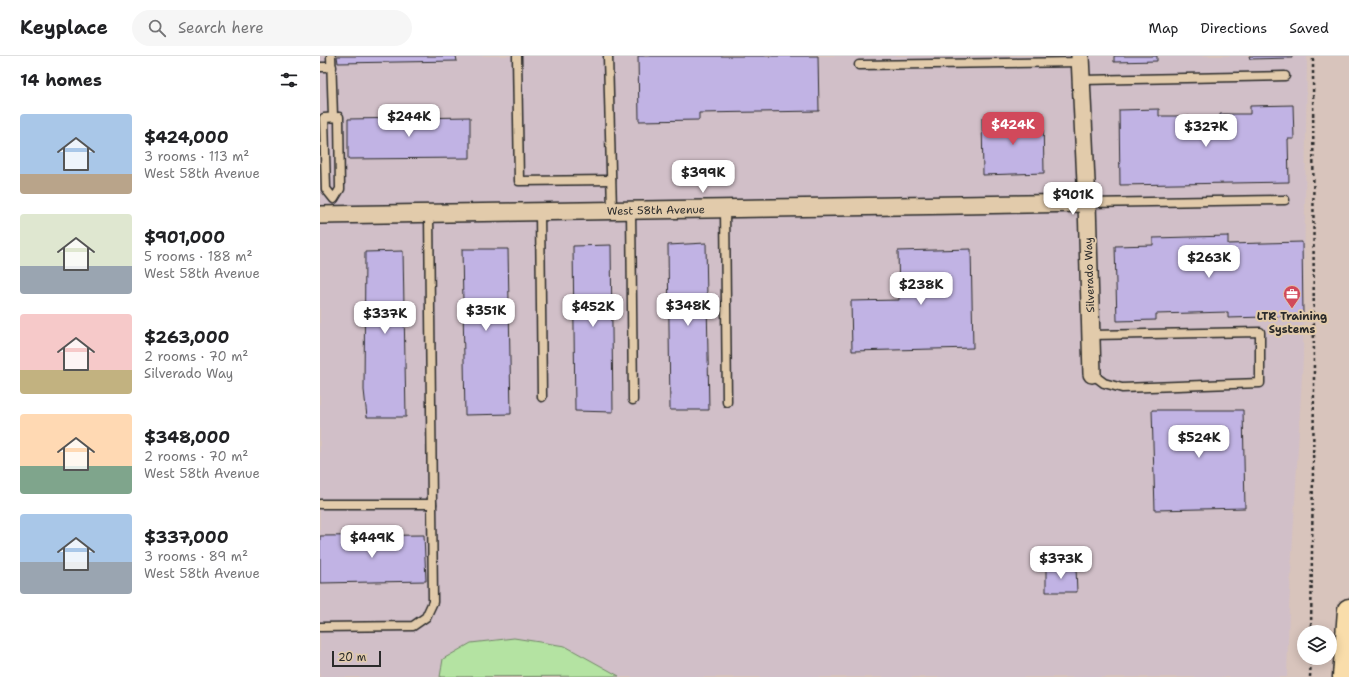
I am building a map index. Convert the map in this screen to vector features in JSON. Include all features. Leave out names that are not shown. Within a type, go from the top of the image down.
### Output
[{"type":"main road","points":[[1344,677],[1349,610]]},
{"type":"street","name":"Silverado Way","points":[[1080,59],[1087,203],[1092,374]]},
{"type":"street","name":"West 58th Avenue","points":[[329,210],[429,213],[540,212],[1087,203]]},
{"type":"lane","points":[[329,210],[340,189],[331,56]]},
{"type":"lane","points":[[517,56],[519,181],[611,180]]},
{"type":"lane","points":[[608,56],[612,210]]},
{"type":"lane","points":[[858,65],[1080,59]]},
{"type":"lane","points":[[320,67],[332,67]]},
{"type":"lane","points":[[1081,80],[1285,76]]},
{"type":"lane","points":[[329,210],[323,150],[322,118],[336,117]]},
{"type":"lane","points":[[1087,203],[1285,200]]},
{"type":"lane","points":[[726,209],[727,402]]},
{"type":"lane","points":[[631,210],[633,400]]},
{"type":"lane","points":[[540,212],[542,397]]},
{"type":"lane","points":[[320,627],[413,626],[426,617],[433,602],[429,213]]},
{"type":"lane","points":[[1091,335],[1260,332],[1260,383],[1122,388],[1104,383],[1092,374]]},
{"type":"lane","points":[[320,504],[432,504]]},
{"type":"path","points":[[1311,625],[1314,388],[1313,56]]},
{"type":"path","points":[[1310,677],[1311,665]]},
{"type":"shaded area","points":[[320,56],[1307,56],[1303,357],[1289,609],[1287,677],[320,677]]},
{"type":"green space","points":[[514,638],[565,646],[619,676],[440,677],[443,659],[471,643]]},
{"type":"building","points":[[337,56],[456,56],[457,61],[338,63]]},
{"type":"building","points":[[638,56],[818,56],[819,111],[699,113],[699,120],[639,121]]},
{"type":"building","points":[[1114,56],[1157,56],[1157,61],[1114,62]]},
{"type":"building","points":[[1249,56],[1292,56],[1292,58],[1250,59]]},
{"type":"building","points":[[1293,105],[1294,139],[1288,139],[1289,182],[1120,185],[1119,110],[1159,109],[1159,116],[1190,116],[1190,127],[1220,126],[1220,114],[1250,114],[1250,106]]},
{"type":"building","points":[[1043,116],[1044,173],[983,175],[982,118]]},
{"type":"building","points":[[470,117],[470,158],[348,159],[348,119]]},
{"type":"building","points":[[1228,236],[1228,244],[1302,242],[1303,316],[1228,318],[1228,312],[1156,314],[1156,320],[1117,321],[1115,246],[1153,245],[1153,238]]},
{"type":"building","points":[[706,243],[709,410],[670,410],[668,245]]},
{"type":"building","points":[[611,245],[613,412],[575,411],[573,246]]},
{"type":"building","points":[[462,249],[508,249],[511,414],[465,415]]},
{"type":"building","points":[[971,249],[973,348],[852,351],[851,301],[899,300],[898,251]]},
{"type":"building","points":[[403,251],[406,417],[367,417],[364,390],[365,252]]},
{"type":"building","points":[[1152,410],[1243,410],[1245,508],[1155,510]]},
{"type":"building","points":[[424,535],[426,581],[320,583],[320,536]]},
{"type":"building","points":[[1076,568],[1077,592],[1046,592],[1046,569]]},
{"type":"place","name":"LTR Training Systems","points":[[1292,309]]}]
